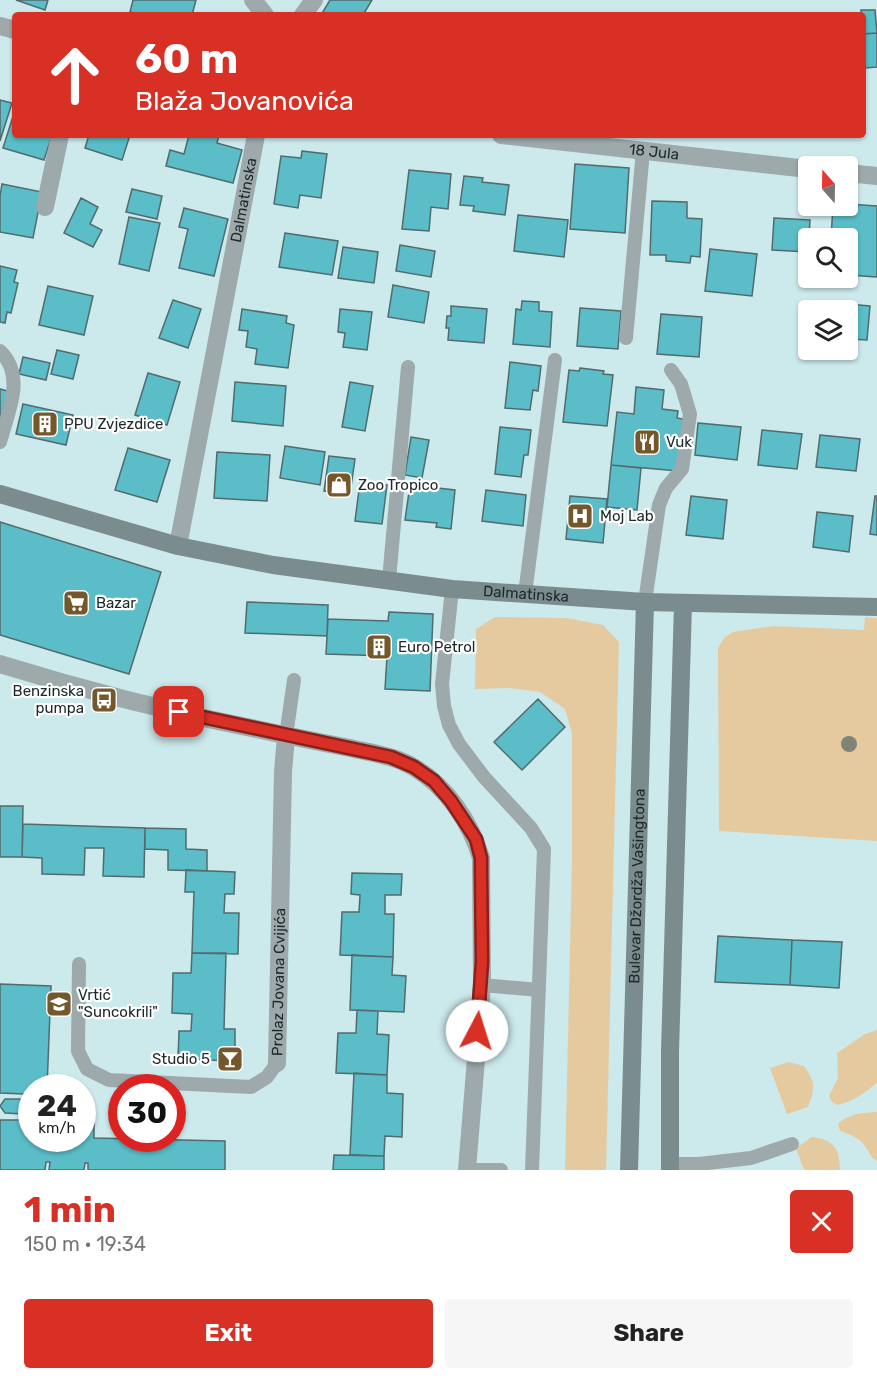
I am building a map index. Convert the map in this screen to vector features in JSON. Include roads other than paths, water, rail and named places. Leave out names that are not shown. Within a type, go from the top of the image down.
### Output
[{"type":"main road","name":"Dalmatinska","points":[[0,494],[178,546],[273,565],[452,589],[683,604],[877,607]]},
{"type":"main road","name":"Bulevar Džordža Vašingtona","points":[[629,1170],[645,602]]},
{"type":"main road","points":[[670,1167],[670,1052],[683,604]]},
{"type":"street","points":[[253,0],[263,12]]},
{"type":"street","points":[[45,207],[59,138]]},
{"type":"street","name":"Dalmatinska","points":[[178,546],[254,138]]},
{"type":"street","name":"18 Jula","points":[[528,138],[798,168]]},
{"type":"street","points":[[858,174],[877,176]]},
{"type":"street","points":[[0,664],[140,703],[391,757],[414,767],[434,781],[451,801],[476,839],[481,858],[482,985],[468,1170]]},
{"type":"street","name":"Prolaz Jovana Cvijića","points":[[277,1063],[283,772],[286,736]]},
{"type":"lane","points":[[626,338],[643,151]]},
{"type":"lane","points":[[0,351],[11,365],[15,384],[0,442]]},
{"type":"lane","points":[[525,594],[555,360]]},
{"type":"lane","points":[[389,580],[408,368]]},
{"type":"lane","points":[[645,602],[659,505],[666,488],[682,469],[690,414],[681,384],[671,370]]},
{"type":"lane","points":[[452,589],[442,684],[448,725],[484,777],[531,828],[544,849],[532,1170]]},
{"type":"lane","points":[[286,736],[294,680]]},
{"type":"lane","name":"Prolaz Jovana Cvijića","points":[[79,964],[78,1051],[87,1069],[109,1080],[251,1087],[267,1077],[277,1063]]},
{"type":"lane","points":[[482,985],[539,990]]},
{"type":"lane","points":[[670,1167],[751,1158],[792,1144]]},
{"type":"lane","points":[[468,1170],[501,1170]]},
{"type":"place","name":"PPU Zvjezdice","points":[[45,424]]},
{"type":"place","name":"Vuk","points":[[647,442]]},
{"type":"place","name":"Zoo Tropico","points":[[339,485]]},
{"type":"place","name":"Moj Lab","points":[[580,516]]},
{"type":"place","name":"Bazar","points":[[76,603]]},
{"type":"place","name":"Euro Petrol","points":[[379,647]]},
{"type":"place","name":"Benzinska pumpa","points":[[104,700]]},
{"type":"place","name":"Vrtić \"Suncokrili\"","points":[[59,1004]]},
{"type":"place","name":"Studio 5","points":[[230,1059]]}]
